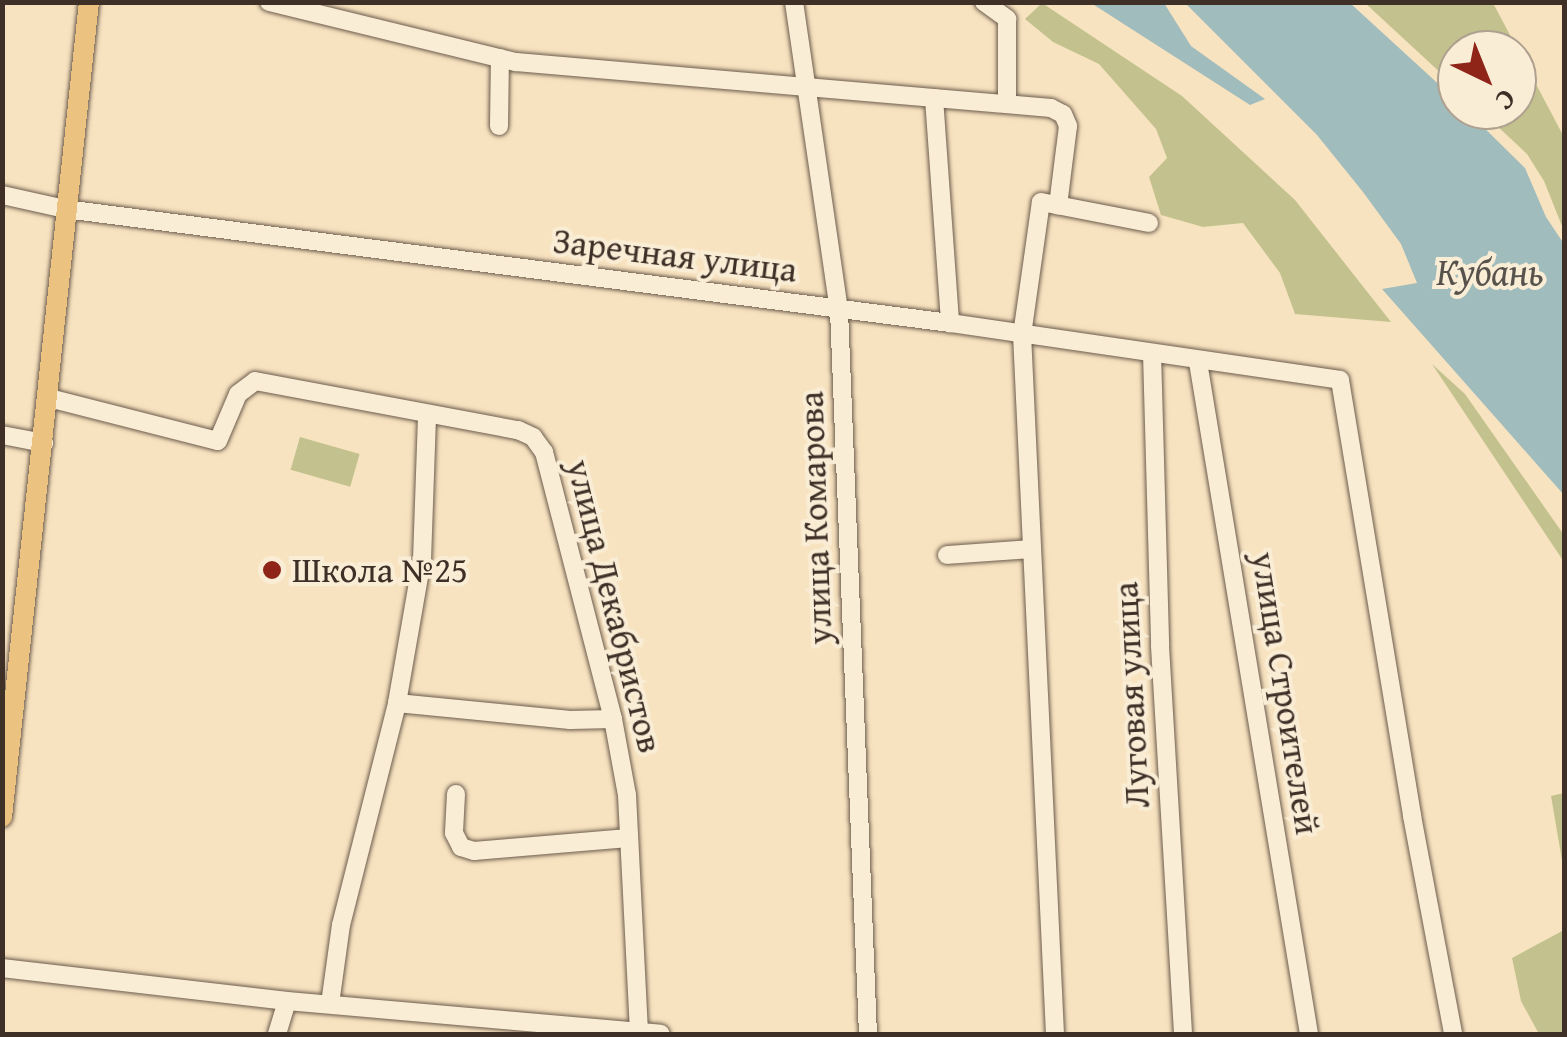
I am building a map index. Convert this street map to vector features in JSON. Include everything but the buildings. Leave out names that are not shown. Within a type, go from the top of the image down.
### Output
[{"type":"main road","points":[[2,817],[11,666],[44,442],[65,209],[90,2]]},
{"type":"street","points":[[269,2],[500,58],[679,79],[1008,103],[1063,114],[1068,126],[1058,205]]},
{"type":"street","name":"улица Комарова","points":[[794,2],[839,310],[868,1034]]},
{"type":"street","points":[[984,2],[1007,19],[1008,103]]},
{"type":"street","points":[[499,126],[500,58]]},
{"type":"street","points":[[934,98],[950,323]]},
{"type":"street","name":"Заречная улица","points":[[2,195],[65,209],[950,323],[1340,380],[1412,816],[1453,1034]]},
{"type":"street","points":[[1055,1034],[1022,335],[1041,202],[1149,224]]},
{"type":"street","name":"Луговая улица","points":[[1152,353],[1160,646],[1183,1034]]},
{"type":"street","name":"улица Строителей","points":[[1198,362],[1309,1034]]},
{"type":"street","name":"улица Декабристов","points":[[49,398],[218,441],[238,394],[255,381],[518,430],[533,437],[544,452],[614,719],[627,795],[640,1030]]},
{"type":"street","points":[[330,1004],[340,926],[397,703],[422,560],[426,414]]},
{"type":"street","points":[[2,435],[44,442]]},
{"type":"street","points":[[947,555],[1030,550]]},
{"type":"street","points":[[397,703],[570,720],[614,719]]},
{"type":"street","points":[[456,794],[454,834],[461,847],[474,850],[628,838]]},
{"type":"street","points":[[2,968],[330,1004],[492,1027],[640,1030],[660,1034]]},
{"type":"street","points":[[277,1034],[287,1001]]},
{"type":"shaded area","points":[[1042,3],[1182,96],[1295,200],[1391,322],[1295,314],[1280,273],[1243,223],[1203,227],[1161,215],[1149,177],[1167,158],[1156,129],[1099,64],[1053,42],[1025,19]]},
{"type":"shaded area","points":[[1365,3],[1493,3],[1507,30],[1437,30],[1437,70]]},
{"type":"shaded area","points":[[1537,86],[1564,137],[1564,231],[1544,181],[1527,154],[1501,130],[1537,130]]},
{"type":"shaded area","points":[[1432,364],[1465,394],[1564,535],[1564,562]]},
{"type":"shaded area","points":[[300,437],[360,454],[350,487],[291,470]]},
{"type":"shaded area","points":[[1564,793],[1564,872],[1551,796]]},
{"type":"shaded area","points":[[1564,930],[1564,1034],[1539,1034],[1521,1001],[1512,958]]},
{"type":"water","points":[[1091,3],[1164,3],[1191,46],[1265,99],[1250,105]]},
{"type":"water","name":"Кубань","points":[[1185,3],[1350,3],[1437,83],[1437,130],[1486,130],[1525,168],[1546,217],[1564,244],[1564,495],[1382,289],[1417,283],[1401,244],[1317,135]]},
{"type":"place","name":"Школа №25","points":[[272,570]]}]
